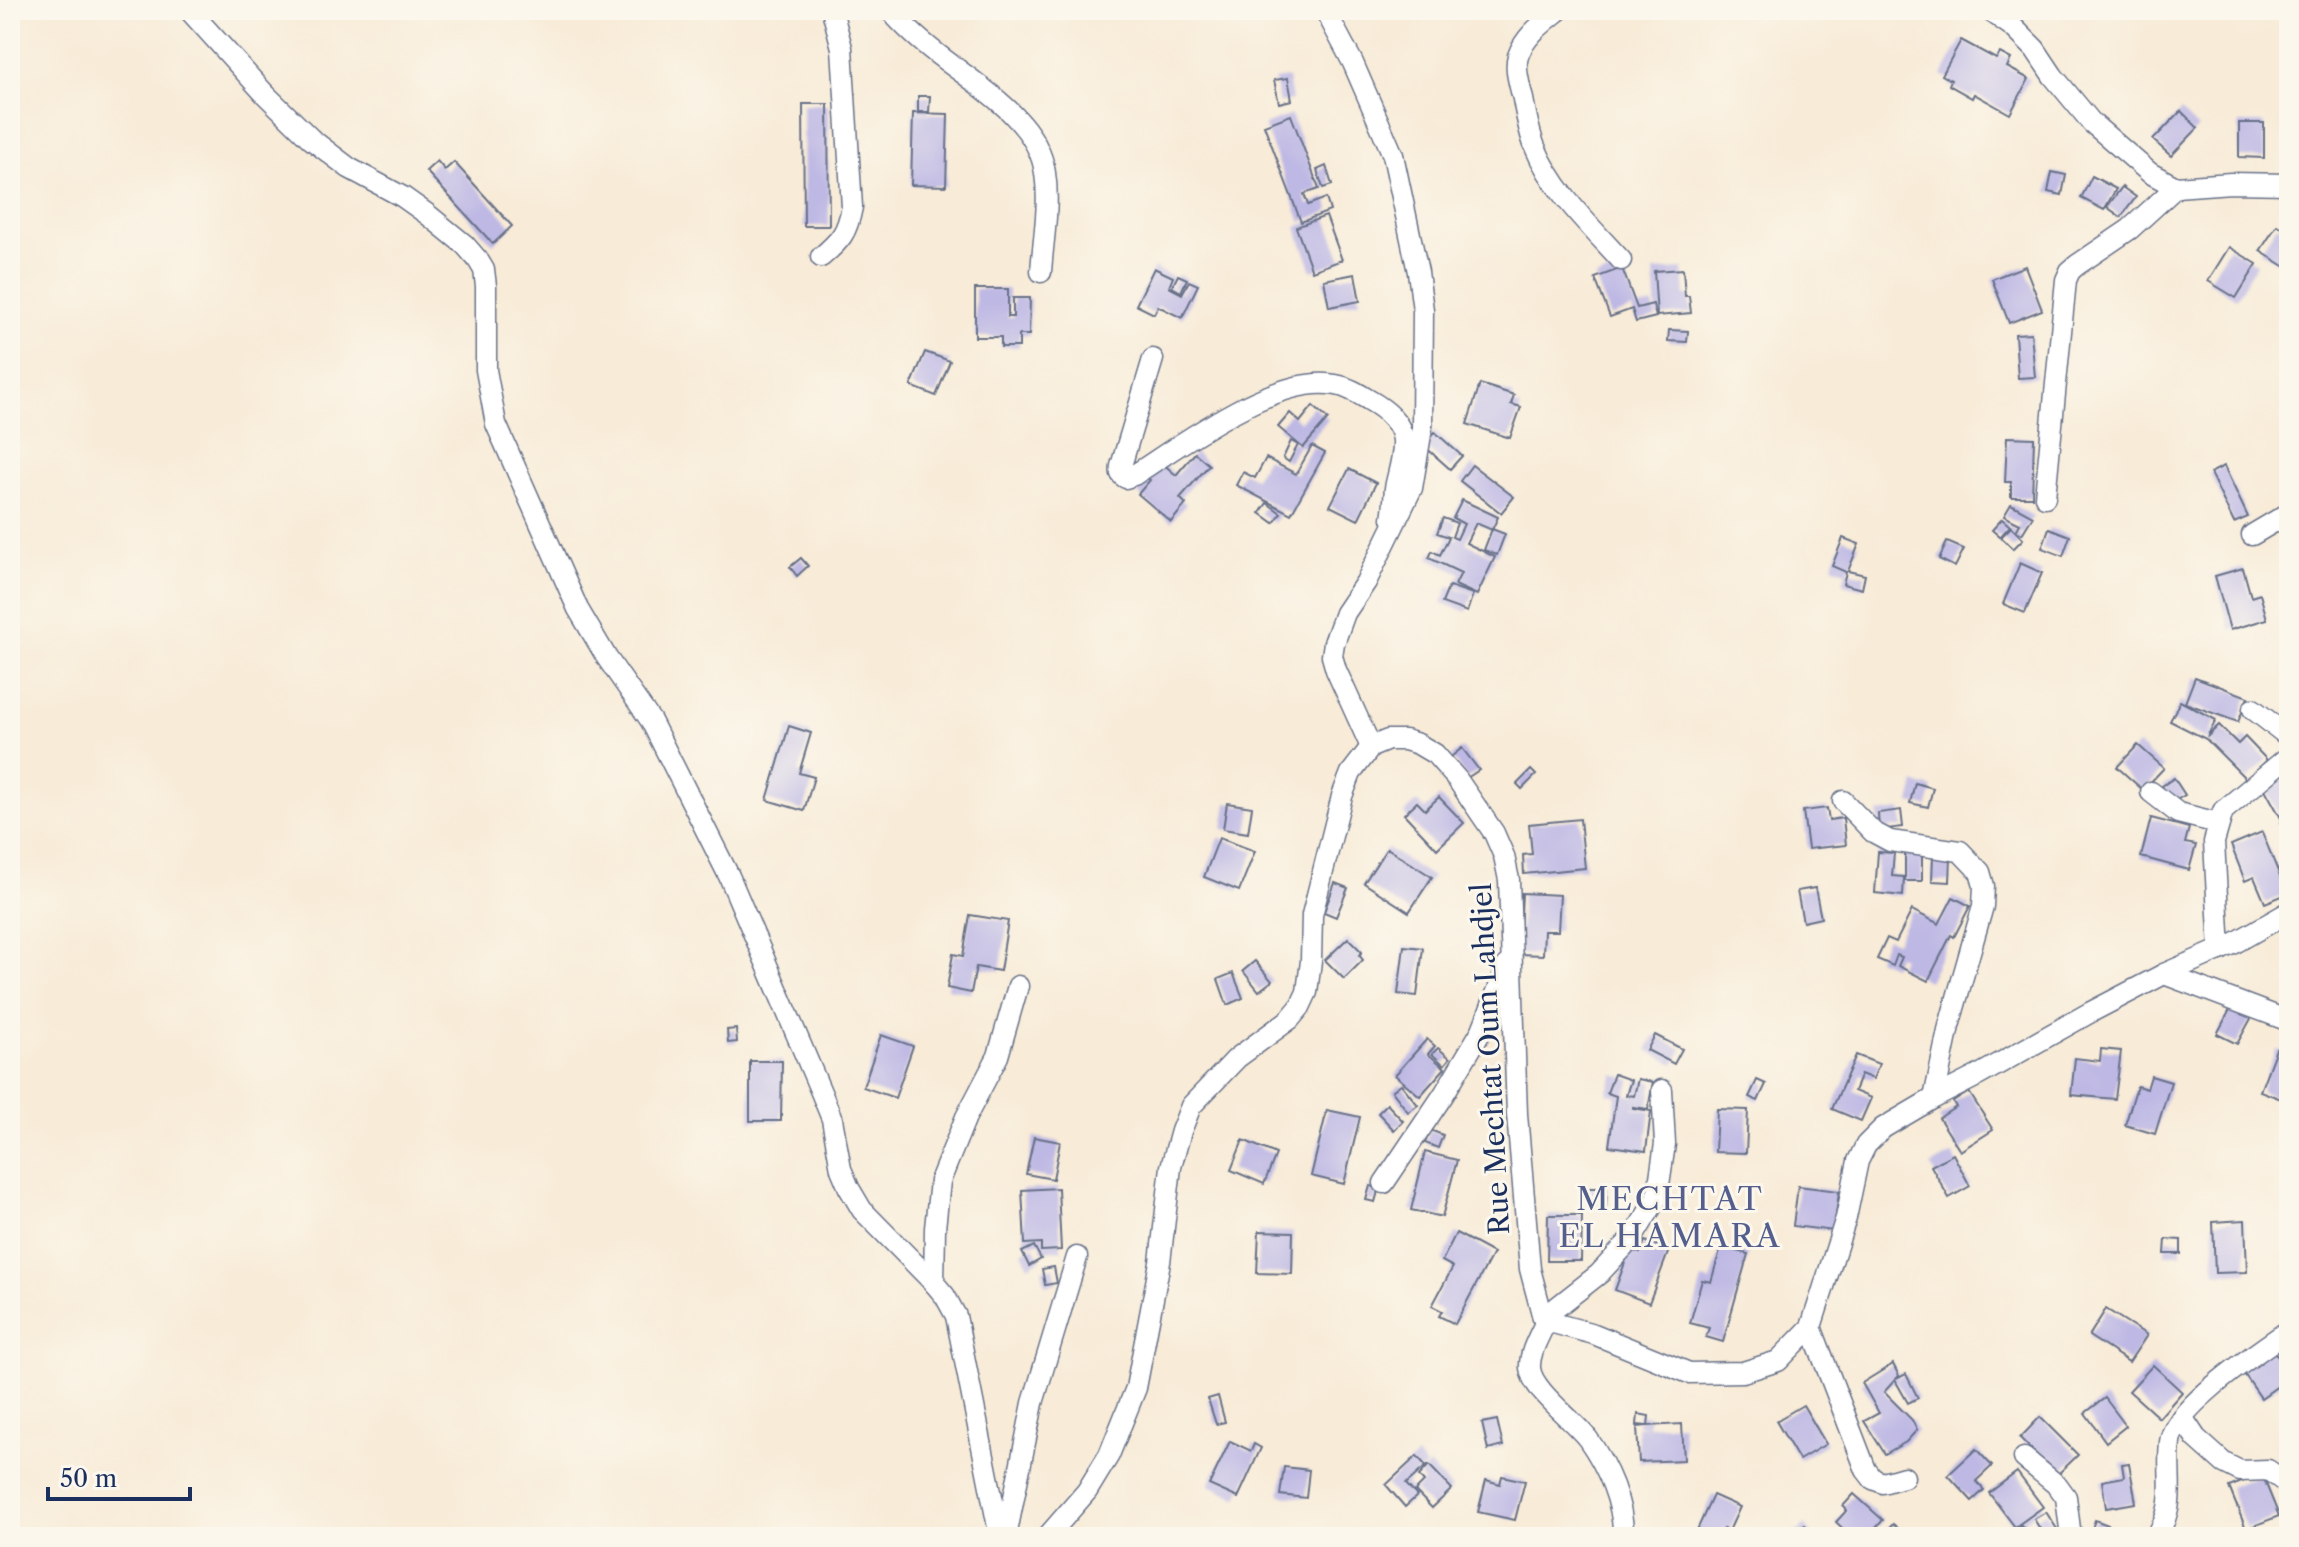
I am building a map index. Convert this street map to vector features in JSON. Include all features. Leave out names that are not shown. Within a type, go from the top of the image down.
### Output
[{"type":"street","points":[[189,10],[265,94],[311,139],[349,168],[403,197],[427,214],[465,245],[484,270],[485,354],[496,424],[578,609],[607,658],[651,721],[729,876],[832,1119],[841,1169],[849,1188],[862,1210],[945,1296],[956,1316],[1000,1537]]},
{"type":"street","points":[[821,257],[846,233],[852,207],[842,48],[832,10]]},
{"type":"street","points":[[890,10],[927,46],[1013,113],[1039,151],[1045,172],[1046,196],[1041,272]]},
{"type":"street","points":[[1047,1537],[1087,1491],[1109,1455],[1136,1388],[1160,1262],[1171,1167],[1191,1106],[1237,1058],[1290,1019],[1307,992],[1312,915],[1342,796],[1351,773],[1371,747],[1332,656],[1345,613],[1366,582],[1412,488],[1422,428],[1423,310],[1393,155],[1353,63],[1325,10]]},
{"type":"street","points":[[1559,10],[1538,18],[1518,57],[1517,72],[1531,135],[1545,168],[1556,184],[1621,260]]},
{"type":"street","points":[[1989,10],[2013,27],[2035,49],[2092,123],[2150,173],[2176,187],[2231,183],[2289,184]]},
{"type":"street","points":[[2045,497],[2066,280],[2070,271],[2130,229],[2176,187]]},
{"type":"street","points":[[1153,359],[1121,466],[1123,476],[1134,475],[1193,436],[1281,391],[1300,386],[1335,385],[1360,395],[1391,415],[1403,437],[1393,516],[1385,545]]},
{"type":"street","points":[[2252,535],[2289,513]]},
{"type":"street","points":[[2253,709],[2289,737]]},
{"type":"street","name":"Rue Mechtat Oum Lahdjel","points":[[1371,747],[1388,740],[1405,740],[1435,754],[1482,815],[1504,856],[1509,880],[1517,1114],[1530,1269],[1545,1319]]},
{"type":"street","points":[[2220,950],[2214,842],[2218,823],[2223,811],[2289,756]]},
{"type":"street","points":[[2151,792],[2178,813],[2218,823]]},
{"type":"street","points":[[1843,801],[1873,832],[1890,841],[1960,851],[1980,872],[1984,886],[1983,906],[1949,1026],[1934,1098]]},
{"type":"street","points":[[1545,1319],[1594,1334],[1689,1373],[1743,1372],[1778,1361],[1811,1327],[1846,1218],[1858,1161],[1866,1145],[1883,1128],[2164,974],[2220,950],[2289,912]]},
{"type":"street","points":[[1384,1183],[1444,1094],[1482,1030],[1510,958]]},
{"type":"street","points":[[2164,974],[2289,1021]]},
{"type":"street","points":[[934,1283],[940,1181],[966,1117],[998,1056],[1018,986]]},
{"type":"street","points":[[1623,1537],[1623,1522],[1610,1476],[1587,1438],[1535,1383],[1530,1370],[1531,1356],[1545,1319],[1599,1274],[1633,1237],[1657,1198],[1665,1144],[1662,1090]]},
{"type":"street","points":[[1006,1537],[1033,1403],[1077,1257]]},
{"type":"street","points":[[1811,1327],[1866,1470],[1873,1479],[1883,1483],[1904,1477]]},
{"type":"street","points":[[2156,1537],[2170,1506],[2170,1439],[2175,1426],[2241,1363],[2289,1330]]},
{"type":"street","points":[[2182,1417],[2196,1438],[2224,1463],[2240,1471],[2268,1470],[2289,1485]]},
{"type":"street","points":[[2024,1458],[2058,1486],[2066,1497],[2071,1537]]},
{"type":"building","points":[[1961,40],[1996,59],[2000,53],[2011,59],[2007,67],[2029,79],[2010,114],[1974,94],[1972,98],[1949,85],[1951,80],[1942,75]]},
{"type":"building","points":[[1288,78],[1292,100],[1279,103],[1274,80]]},
{"type":"building","points":[[918,96],[930,96],[929,112],[918,112]]},
{"type":"building","points":[[803,104],[828,104],[829,226],[804,226]]},
{"type":"building","points":[[2181,111],[2198,128],[2171,156],[2153,140]]},
{"type":"building","points":[[913,113],[948,114],[946,186],[911,185]]},
{"type":"building","points":[[1291,115],[1319,189],[1304,194],[1308,205],[1326,198],[1330,211],[1301,222],[1264,125]]},
{"type":"building","points":[[2239,123],[2264,123],[2264,158],[2239,157]]},
{"type":"building","points":[[437,161],[445,170],[454,162],[512,226],[493,244],[426,171]]},
{"type":"building","points":[[1326,166],[1332,185],[1323,188],[1317,170]]},
{"type":"building","points":[[2052,172],[2066,175],[2062,195],[2048,192]]},
{"type":"building","points":[[2092,176],[2116,189],[2104,210],[2081,198]]},
{"type":"building","points":[[2122,187],[2136,197],[2121,217],[2107,207]]},
{"type":"building","points":[[1326,216],[1342,260],[1312,271],[1296,227]]},
{"type":"building","points":[[2277,225],[2289,232],[2289,269],[2260,251]]},
{"type":"building","points":[[2229,247],[2257,264],[2236,298],[2208,281]]},
{"type":"building","points":[[2025,266],[2042,310],[2009,323],[1992,279]]},
{"type":"building","points":[[1154,268],[1173,277],[1169,287],[1182,294],[1189,281],[1198,285],[1182,318],[1158,306],[1154,314],[1136,305]]},
{"type":"building","points":[[1622,268],[1637,308],[1653,304],[1656,317],[1636,322],[1632,309],[1610,317],[1595,278]]},
{"type":"building","points":[[1683,269],[1685,296],[1689,296],[1691,313],[1657,316],[1654,271]]},
{"type":"building","points":[[1355,274],[1360,301],[1329,307],[1324,280]]},
{"type":"building","points":[[1178,275],[1187,279],[1181,292],[1172,287]]},
{"type":"building","points":[[975,289],[1008,289],[1008,317],[1013,317],[1013,298],[1030,298],[1029,335],[1019,335],[1019,347],[1001,347],[1001,337],[975,337]]},
{"type":"building","points":[[1669,330],[1688,331],[1687,342],[1668,341]]},
{"type":"building","points":[[2031,333],[2035,377],[2018,378],[2015,334]]},
{"type":"building","points":[[925,352],[950,361],[936,396],[911,386]]},
{"type":"building","points":[[1480,384],[1514,395],[1511,404],[1521,407],[1510,438],[1467,424]]},
{"type":"building","points":[[1313,406],[1328,419],[1303,448],[1278,427],[1290,413],[1300,422]]},
{"type":"building","points":[[1435,432],[1462,456],[1450,469],[1423,445]]},
{"type":"building","points":[[2007,437],[2034,438],[2032,497],[2011,497],[2011,482],[2005,482]]},
{"type":"building","points":[[1291,441],[1298,445],[1289,462],[1283,458]]},
{"type":"building","points":[[1312,446],[1325,453],[1291,514],[1236,485],[1243,472],[1255,478],[1266,458],[1296,474]]},
{"type":"building","points":[[1195,453],[1209,465],[1180,498],[1186,504],[1171,522],[1138,494],[1161,462],[1176,475]]},
{"type":"building","points":[[1472,465],[1514,497],[1501,513],[1460,481]]},
{"type":"building","points":[[2224,466],[2248,517],[2234,523],[2210,473]]},
{"type":"building","points":[[1349,469],[1376,483],[1358,520],[1330,506]]},
{"type":"building","points":[[1462,500],[1498,517],[1492,530],[1476,523],[1466,543],[1495,557],[1477,595],[1455,585],[1461,573],[1429,558],[1432,551],[1440,555],[1449,537],[1437,533],[1443,518],[1457,523],[1452,537],[1457,539],[1464,524],[1453,518]]},
{"type":"building","points":[[1267,503],[1281,513],[1274,523],[1260,513]]},
{"type":"building","points":[[2011,504],[2033,516],[2022,534],[2016,531],[2020,524],[2004,516]]},
{"type":"building","points":[[2002,519],[2010,526],[2000,537],[1992,530]]},
{"type":"building","points":[[2011,527],[2023,539],[2013,549],[2001,537]]},
{"type":"building","points":[[2049,528],[2070,536],[2063,556],[2042,548]]},
{"type":"building","points":[[1492,529],[1505,534],[1497,555],[1484,550]]},
{"type":"building","points":[[1843,538],[1859,544],[1848,571],[1865,575],[1862,589],[1843,584],[1846,572],[1832,566]]},
{"type":"building","points":[[1947,542],[1964,549],[1955,567],[1939,559]]},
{"type":"building","points":[[801,558],[808,566],[797,576],[790,567]]},
{"type":"building","points":[[2020,563],[2042,573],[2025,613],[2003,604]]},
{"type":"building","points":[[2243,568],[2251,597],[2260,594],[2267,619],[2230,630],[2215,576]]},
{"type":"building","points":[[1449,586],[1473,594],[1467,612],[1442,603]]},
{"type":"building","points":[[2195,677],[2248,697],[2238,722],[2185,703]]},
{"type":"building","points":[[2180,701],[2216,720],[2207,737],[2219,725],[2238,744],[2245,737],[2267,760],[2247,780],[2206,739],[2170,721]]},
{"type":"building","points":[[789,726],[811,733],[799,773],[814,777],[804,811],[767,800]]},
{"type":"building","points":[[2138,745],[2164,768],[2143,790],[2117,767]]},
{"type":"building","points":[[1462,748],[1479,770],[1467,778],[1451,757]]},
{"type":"building","points":[[2289,769],[2289,813],[2281,818],[2262,784]]},
{"type":"building","points":[[1531,770],[1536,775],[1522,789],[1517,784]]},
{"type":"building","points":[[2174,778],[2185,795],[2173,802],[2162,786]]},
{"type":"building","points":[[1915,783],[1933,788],[1928,807],[1910,803]]},
{"type":"building","points":[[1439,797],[1464,823],[1437,849],[1404,814],[1417,802],[1425,810]]},
{"type":"building","points":[[1227,803],[1252,807],[1248,833],[1223,829]]},
{"type":"building","points":[[1827,808],[1829,820],[1843,818],[1846,845],[1808,849],[1803,811]]},
{"type":"building","points":[[1901,810],[1903,827],[1879,830],[1878,813]]},
{"type":"building","points":[[2151,818],[2189,828],[2185,843],[2196,845],[2189,870],[2141,857]]},
{"type":"building","points":[[2289,818],[2289,851],[2281,836],[2285,834],[2280,823]]},
{"type":"building","points":[[1580,819],[1585,868],[1524,874],[1523,855],[1532,854],[1529,824]]},
{"type":"building","points":[[2262,832],[2287,894],[2265,903],[2254,877],[2245,881],[2231,845]]},
{"type":"building","points":[[1219,838],[1255,851],[1239,891],[1204,877]]},
{"type":"building","points":[[1387,848],[1432,877],[1409,912],[1364,883]]},
{"type":"building","points":[[1878,852],[1894,853],[1892,876],[1904,877],[1903,896],[1875,893]]},
{"type":"building","points":[[1905,853],[1922,853],[1922,881],[1905,881]]},
{"type":"building","points":[[1933,856],[1951,856],[1950,882],[1932,881]]},
{"type":"building","points":[[1335,883],[1348,888],[1336,917],[1324,912]]},
{"type":"building","points":[[1815,888],[1821,918],[1803,922],[1797,891]]},
{"type":"building","points":[[1522,893],[1560,895],[1558,931],[1544,931],[1543,955],[1519,954]]},
{"type":"building","points":[[1953,897],[1970,906],[1954,937],[1951,935],[1928,981],[1898,966],[1902,957],[1897,955],[1893,966],[1877,959],[1887,938],[1896,942],[1912,910],[1939,924]]},
{"type":"building","points":[[970,915],[1008,921],[1000,971],[976,967],[971,993],[947,988],[953,954],[963,956]]},
{"type":"building","points":[[1348,938],[1362,952],[1359,955],[1363,960],[1344,979],[1325,960]]},
{"type":"building","points":[[1404,946],[1423,948],[1417,996],[1398,994]]},
{"type":"building","points":[[1255,961],[1272,981],[1259,991],[1243,971]]},
{"type":"building","points":[[1233,973],[1243,998],[1227,1005],[1218,979]]},
{"type":"building","points":[[2233,1004],[2253,1015],[2237,1044],[2217,1034]]},
{"type":"building","points":[[736,1029],[737,1042],[728,1043],[727,1030]]},
{"type":"building","points":[[881,1035],[913,1046],[895,1098],[863,1087]]},
{"type":"building","points":[[1655,1035],[1682,1049],[1674,1064],[1647,1050]]},
{"type":"building","points":[[1427,1039],[1435,1046],[1428,1054],[1445,1068],[1420,1096],[1395,1075]]},
{"type":"building","points":[[2285,1043],[2289,1044],[2289,1102],[2260,1091],[2276,1049],[2282,1051]]},
{"type":"building","points":[[1438,1048],[1450,1058],[1444,1065],[1432,1054]]},
{"type":"building","points":[[2101,1049],[2121,1051],[2115,1099],[2071,1095],[2075,1058],[2100,1061]]},
{"type":"building","points":[[1856,1055],[1879,1064],[1873,1079],[1861,1074],[1854,1091],[1871,1098],[1861,1121],[1832,1109]]},
{"type":"building","points":[[750,1061],[782,1061],[781,1121],[750,1121]]},
{"type":"building","points":[[1614,1074],[1631,1080],[1626,1095],[1634,1096],[1638,1079],[1653,1082],[1648,1109],[1633,1107],[1651,1111],[1646,1151],[1609,1146],[1616,1096],[1607,1093]]},
{"type":"building","points":[[2151,1076],[2171,1082],[2155,1134],[2125,1125],[2137,1086],[2147,1089]]},
{"type":"building","points":[[1757,1080],[1766,1084],[1758,1101],[1749,1097]]},
{"type":"building","points":[[1401,1084],[1418,1105],[1408,1112],[1392,1091]]},
{"type":"building","points":[[1969,1092],[1993,1130],[1960,1151],[1939,1118],[1956,1107],[1953,1102]]},
{"type":"building","points":[[1387,1104],[1403,1121],[1394,1130],[1378,1113]]},
{"type":"building","points":[[1717,1109],[1748,1110],[1746,1153],[1715,1152]]},
{"type":"building","points":[[1327,1110],[1360,1117],[1344,1184],[1311,1176]]},
{"type":"building","points":[[1430,1130],[1443,1135],[1438,1148],[1425,1143]]},
{"type":"building","points":[[1034,1137],[1060,1142],[1053,1179],[1026,1174]]},
{"type":"building","points":[[1243,1140],[1276,1154],[1264,1184],[1231,1170]]},
{"type":"building","points":[[1425,1152],[1457,1160],[1442,1217],[1411,1210]]},
{"type":"building","points":[[1953,1154],[1970,1186],[1949,1198],[1931,1166]]},
{"type":"building","points":[[1370,1186],[1379,1188],[1375,1202],[1366,1200]]},
{"type":"building","points":[[1798,1186],[1839,1191],[1834,1231],[1793,1226]]},
{"type":"building","points":[[1058,1188],[1061,1250],[1041,1251],[1041,1243],[1025,1244],[1022,1190]]},
{"type":"building","points":[[1589,1188],[1607,1188],[1606,1210],[1589,1210]]},
{"type":"building","points":[[1548,1215],[1582,1215],[1581,1261],[1547,1261]]},
{"type":"building","points":[[2245,1220],[2247,1272],[2215,1273],[2213,1222]]},
{"type":"building","points":[[1259,1231],[1293,1232],[1292,1274],[1257,1273]]},
{"type":"building","points":[[1456,1233],[1493,1253],[1455,1324],[1439,1316],[1442,1311],[1432,1306],[1453,1267],[1442,1261]]},
{"type":"building","points":[[2166,1239],[2181,1240],[2181,1254],[2165,1254]]},
{"type":"building","points":[[1645,1241],[1669,1250],[1649,1303],[1615,1290],[1630,1249],[1640,1253]]},
{"type":"building","points":[[1034,1246],[1041,1259],[1029,1266],[1022,1252]]},
{"type":"building","points":[[1721,1247],[1748,1254],[1723,1342],[1706,1337],[1709,1328],[1690,1323],[1702,1280],[1711,1282]]},
{"type":"building","points":[[1054,1267],[1057,1283],[1045,1285],[1042,1269]]},
{"type":"building","points":[[2106,1309],[2147,1335],[2129,1362],[2089,1336]]},
{"type":"building","points":[[2271,1347],[2289,1373],[2289,1378],[2261,1398],[2240,1368]]},
{"type":"building","points":[[1893,1364],[1899,1376],[1896,1379],[1906,1374],[1918,1398],[1908,1403],[1895,1380],[1884,1392],[1912,1420],[1917,1430],[1906,1442],[1885,1454],[1864,1421],[1879,1413],[1862,1383]]},
{"type":"building","points":[[2153,1365],[2182,1392],[2159,1418],[2129,1391]]},
{"type":"building","points":[[1218,1396],[1225,1422],[1216,1424],[1208,1399]]},
{"type":"building","points":[[2105,1398],[2126,1426],[2106,1442],[2085,1413]]},
{"type":"building","points":[[1803,1405],[1826,1444],[1799,1460],[1776,1421]]},
{"type":"building","points":[[1638,1414],[1649,1416],[1648,1426],[1682,1424],[1684,1460],[1639,1462],[1637,1427],[1647,1426],[1637,1425]]},
{"type":"building","points":[[2040,1417],[2078,1455],[2057,1475],[2020,1438]]},
{"type":"building","points":[[1497,1420],[1503,1446],[1488,1450],[1482,1423]]},
{"type":"building","points":[[1230,1441],[1251,1451],[1254,1444],[1261,1448],[1238,1498],[1209,1485]]},
{"type":"building","points":[[1976,1449],[1992,1466],[1976,1481],[1984,1490],[1972,1501],[1948,1475]]},
{"type":"building","points":[[1417,1456],[1426,1466],[1406,1484],[1417,1496],[1405,1507],[1386,1485]]},
{"type":"building","points":[[2129,1463],[2136,1503],[2106,1508],[2102,1481],[2124,1477],[2122,1464]]},
{"type":"building","points":[[1429,1465],[1452,1489],[1432,1508],[1415,1491],[1424,1482],[1419,1476]]},
{"type":"building","points":[[1284,1467],[1309,1470],[1306,1498],[1280,1495]]},
{"type":"building","points":[[2017,1472],[2043,1507],[2015,1527],[1989,1493]]},
{"type":"building","points":[[2262,1474],[2279,1516],[2246,1529],[2229,1487]]},
{"type":"building","points":[[1502,1476],[1525,1481],[1515,1520],[1478,1512],[1486,1480],[1500,1484]]},
{"type":"building","points":[[1854,1494],[1883,1520],[1868,1537],[1852,1537],[1836,1522],[1847,1510],[1843,1506]]},
{"type":"building","points":[[1713,1495],[1740,1507],[1729,1531],[1723,1529],[1719,1537],[1697,1530]]},
{"type":"building","points":[[2046,1512],[2057,1529],[2045,1537],[2034,1519]]},
{"type":"building","points":[[2095,1520],[2126,1532],[2125,1537],[2089,1537]]},
{"type":"building","points":[[1893,1524],[1908,1537],[1881,1537]]},
{"type":"building","points":[[1805,1525],[1815,1537],[1790,1537]]},
{"type":"building","points":[[2021,1525],[2033,1537],[2009,1537]]},
{"type":"district","name":"MECHTAT EL HAMARA","points":[[1670,1216]]}]
